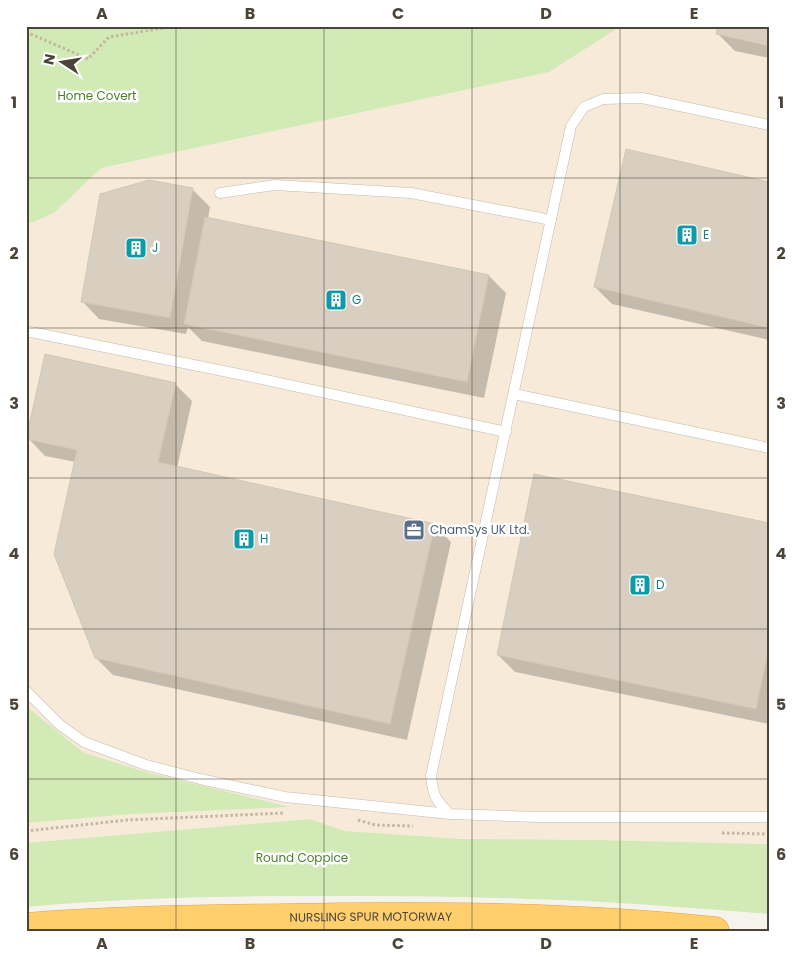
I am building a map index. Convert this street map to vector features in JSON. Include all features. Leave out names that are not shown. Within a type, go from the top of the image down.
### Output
[{"type":"highway","name":"NURSLING SPUR MOTORWAY","points":[[26,927],[96,922],[357,916],[550,920],[672,926],[715,931]]},
{"type":"lane","points":[[450,814],[436,801],[431,776],[572,126],[584,107],[604,99],[642,98],[769,125]]},
{"type":"lane","points":[[220,193],[275,185],[411,193],[552,220]]},
{"type":"lane","points":[[26,331],[243,375],[506,432]]},
{"type":"lane","points":[[514,394],[769,448]]},
{"type":"lane","points":[[26,691],[60,725],[84,742],[146,764],[200,779],[285,797],[450,814],[538,817],[769,817]]},
{"type":"path","points":[[26,32],[88,60],[109,37],[176,26]]},
{"type":"path","points":[[26,830],[126,820],[286,813]]},
{"type":"path","points":[[350,818],[374,825],[423,827]]},
{"type":"path","points":[[716,833],[769,834]]},
{"type":"shaded area","points":[[621,26],[769,26],[769,844],[462,839],[345,831],[310,819],[26,843],[26,225],[54,213],[101,168],[549,72]]},
{"type":"green space","name":"Home Covert","points":[[26,26],[621,26],[549,72],[101,168],[54,213],[26,225]]},
{"type":"green space","points":[[26,706],[84,753],[149,773],[290,807],[130,814],[26,823]]},
{"type":"green space","name":"Round Coppice","points":[[310,819],[345,831],[462,839],[769,844],[769,914],[591,901],[426,896],[210,897],[100,901],[26,907],[26,843]]},
{"type":"building","points":[[718,26],[769,26],[769,46],[716,34]]},
{"type":"building","name":"E","points":[[626,149],[769,182],[769,328],[594,287]]},
{"type":"building","name":"J","points":[[149,180],[193,188],[170,318],[81,302],[100,194]]},
{"type":"building","name":"G","points":[[205,217],[489,275],[467,382],[184,324]]},
{"type":"building","name":"H","points":[[45,354],[176,383],[158,462],[435,524],[390,724],[95,658],[54,554],[77,450],[26,439]]},
{"type":"building","name":"D","points":[[534,474],[769,523],[769,647],[756,709],[497,655]]},
{"type":"place","name":"E","points":[[687,235]]},
{"type":"place","name":"J","points":[[136,248]]},
{"type":"place","name":"G","points":[[336,300]]},
{"type":"place","name":"ChamSys UK Ltd.","points":[[414,530]]},
{"type":"place","name":"H","points":[[244,539]]},
{"type":"place","name":"D","points":[[640,585]]}]
